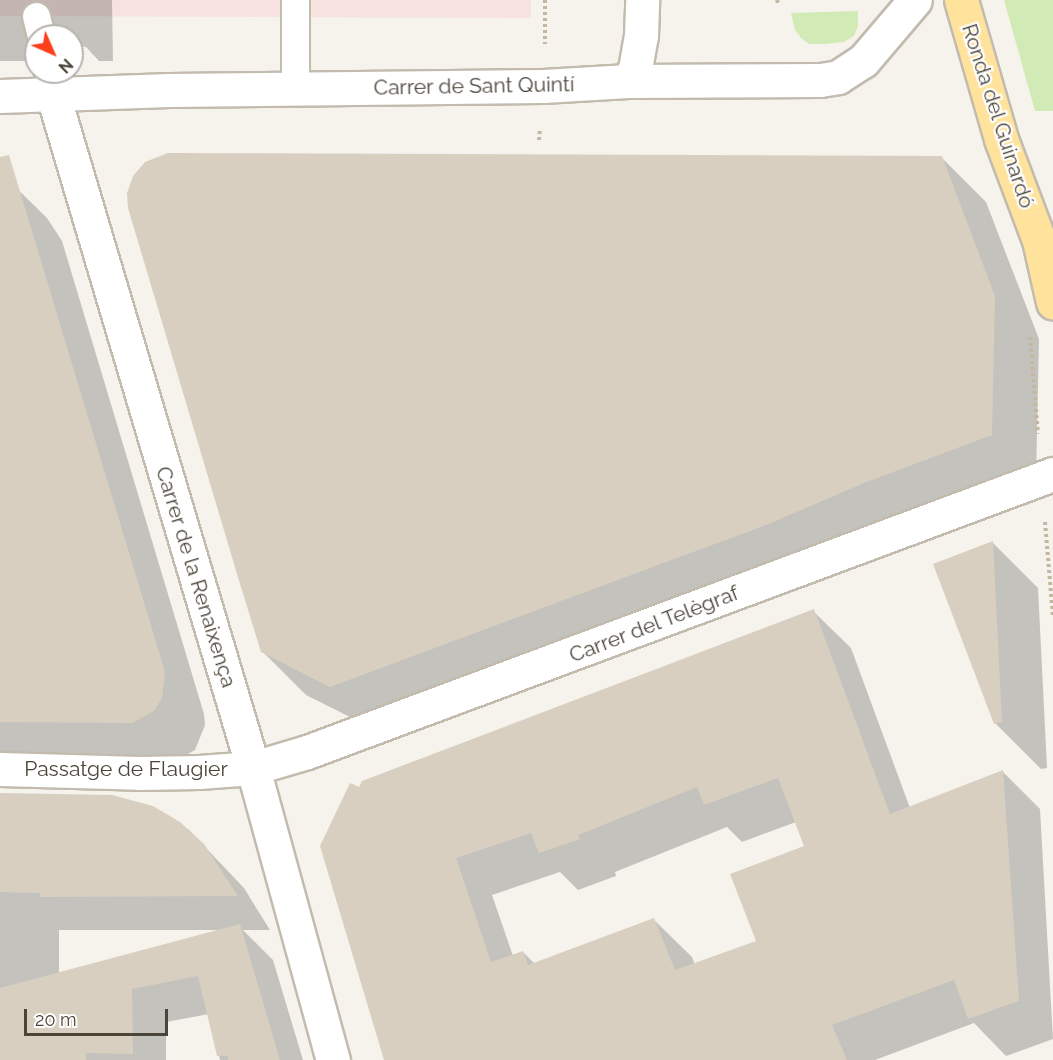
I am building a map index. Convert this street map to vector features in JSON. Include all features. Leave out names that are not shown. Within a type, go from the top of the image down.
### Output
[{"type":"main road","name":"Ronda del Guinardó","points":[[961,0],[1001,139],[1040,240],[1053,302]]},
{"type":"street","points":[[628,81],[635,69],[641,36],[642,0]]},
{"type":"street","name":"Carrer de Sant Quintí","points":[[68,84],[169,90],[295,90],[543,86],[628,81],[802,80],[838,77],[863,61],[915,0]]},
{"type":"street","name":"Carrer de Sant Quintí","points":[[0,96],[47,84]]},
{"type":"street","name":"Carrer de la Renaixença","points":[[51,84],[253,768],[333,1060]]},
{"type":"street","name":"Carrer del Telègraf","points":[[253,768],[371,731],[1053,474]]},
{"type":"street","name":"Passatge de Flaugier","points":[[0,769],[139,773],[253,768]]},
{"type":"lane","points":[[295,0],[295,90]]},
{"type":"path","points":[[1047,535],[1053,617]]},
{"type":"shaded area","points":[[0,0],[531,0],[531,18],[0,16]]},
{"type":"green space","points":[[1004,0],[1053,0],[1053,111],[1035,111]]},
{"type":"green space","points":[[858,11],[858,26],[854,36],[844,42],[824,44],[809,44],[801,38],[795,30],[791,13]]},
{"type":"building","points":[[168,153],[942,156],[995,296],[992,435],[864,483],[766,525],[330,687],[261,652],[237,574],[128,208],[127,193],[133,176],[145,162]]},
{"type":"building","points":[[9,155],[165,672],[162,698],[155,710],[133,723],[0,722],[0,157]]},
{"type":"building","points":[[993,541],[1002,722],[994,724],[933,564]]},
{"type":"building","points":[[814,609],[890,814],[1003,770],[1019,1001],[968,1019],[954,980],[832,1025],[847,1060],[384,1060],[320,846],[350,783],[359,787],[362,781]],"holes":[[[778,778],[804,846],[730,874],[756,941],[675,970],[654,918],[528,965],[523,951],[491,962],[456,858],[531,833],[539,853],[580,839],[578,835],[697,787],[704,805]]]},
{"type":"building","points":[[0,793],[112,795],[153,806],[180,822],[204,844],[238,896],[40,897],[40,893],[0,892]]},
{"type":"building","points":[[240,924],[280,1060],[228,1060],[228,1056],[217,1056],[198,976],[132,989],[133,1054],[86,1053],[86,1060],[0,1060],[0,988]]}]
